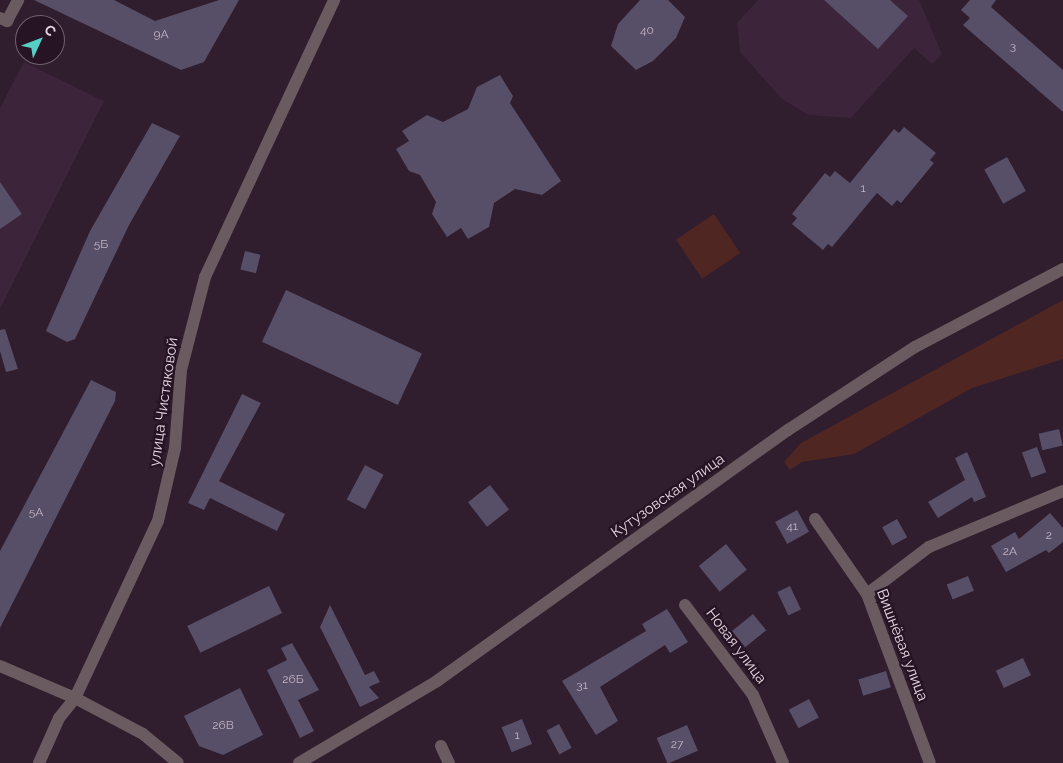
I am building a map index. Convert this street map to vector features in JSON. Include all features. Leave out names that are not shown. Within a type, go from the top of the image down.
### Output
[{"type":"street","points":[[0,18],[7,22],[18,0]]},
{"type":"street","name":"улица Чистяковой","points":[[38,763],[59,718],[75,698],[158,521],[173,457],[181,370],[206,277],[334,0]]},
{"type":"street","name":"Кутузовская улица","points":[[299,763],[437,681],[780,436],[915,347],[1063,269]]},
{"type":"street","points":[[867,594],[929,547],[1063,491]]},
{"type":"street","name":"Вишнёвая улица","points":[[815,519],[867,594],[930,763]]},
{"type":"street","name":"Новая улица","points":[[685,605],[752,695],[783,763]]},
{"type":"street","points":[[0,666],[75,698],[143,734],[178,763]]},
{"type":"street","points":[[441,746],[449,763]]},
{"type":"shaded area","points":[[758,0],[919,0],[942,54],[932,64],[914,48],[851,118],[808,115],[782,99],[740,52],[737,23]]},
{"type":"shaded area","points":[[22,65],[30,65],[104,101],[0,309],[0,108]]},
{"type":"shaded area","points":[[714,214],[740,253],[702,279],[676,240]]},
{"type":"shaded area","points":[[1063,300],[1063,359],[972,388],[854,454],[802,462],[790,470],[784,462],[801,443]]},
{"type":"building","points":[[34,0],[114,0],[155,21],[219,0],[239,0],[204,62],[181,70]]},
{"type":"building","points":[[640,0],[668,0],[685,17],[676,38],[653,61],[636,70],[611,46],[618,24]]},
{"type":"building","points":[[824,0],[890,0],[908,16],[878,49]]},
{"type":"building","points":[[970,0],[996,0],[991,7],[1063,70],[1063,112],[963,25],[970,18],[961,10]]},
{"type":"building","points":[[500,75],[513,96],[510,103],[561,181],[542,195],[515,189],[494,203],[489,227],[468,239],[461,228],[447,237],[432,214],[436,202],[420,175],[409,171],[396,149],[409,141],[402,131],[427,115],[443,122],[468,109],[477,87]]},
{"type":"building","points":[[152,123],[180,136],[129,225],[75,339],[67,342],[46,331],[90,231]]},
{"type":"building","points":[[904,127],[936,153],[930,160],[934,163],[901,203],[897,200],[892,206],[877,193],[832,247],[828,244],[823,250],[792,224],[797,218],[792,214],[825,173],[830,177],[835,171],[850,183],[894,129],[899,133]]},
{"type":"building","points":[[1007,157],[1026,191],[1003,204],[984,170]]},
{"type":"building","points":[[0,182],[22,214],[0,229]]},
{"type":"building","points":[[245,251],[261,255],[256,273],[240,269]]},
{"type":"building","points":[[286,290],[422,353],[398,405],[262,342]]},
{"type":"building","points":[[5,329],[18,369],[6,372],[0,351],[0,330]]},
{"type":"building","points":[[91,380],[116,392],[115,401],[0,628],[0,551]]},
{"type":"building","points":[[242,394],[261,403],[219,481],[285,514],[277,531],[210,498],[204,510],[188,503]]},
{"type":"building","points":[[1059,429],[1063,446],[1042,450],[1039,434]]},
{"type":"building","points":[[1037,447],[1046,472],[1031,478],[1022,452]]},
{"type":"building","points":[[967,452],[986,497],[974,502],[972,497],[938,518],[928,502],[965,480],[955,458]]},
{"type":"building","points":[[365,465],[384,475],[365,509],[347,499]]},
{"type":"building","points":[[490,485],[509,509],[487,527],[468,502]]},
{"type":"building","points":[[797,510],[809,532],[787,544],[775,522]]},
{"type":"building","points":[[1050,513],[1063,528],[1063,542],[1049,553],[1046,550],[1006,572],[991,546],[1015,532],[1019,539]]},
{"type":"building","points":[[897,519],[907,537],[892,546],[882,527]]},
{"type":"building","points":[[726,544],[747,570],[720,592],[699,566]]},
{"type":"building","points":[[968,576],[974,591],[953,599],[947,585]]},
{"type":"building","points":[[269,586],[282,613],[200,653],[187,626]]},
{"type":"building","points":[[790,586],[801,610],[788,615],[777,592]]},
{"type":"building","points":[[330,605],[365,675],[374,671],[380,682],[369,687],[379,698],[360,707],[320,627]]},
{"type":"building","points":[[667,609],[688,642],[670,653],[665,645],[600,687],[618,721],[596,735],[562,681],[646,631],[642,624]]},
{"type":"building","points":[[753,614],[766,630],[745,647],[732,631]]},
{"type":"building","points":[[292,643],[319,690],[298,700],[314,731],[300,738],[267,670],[287,660],[281,648]]},
{"type":"building","points":[[1023,658],[1031,675],[1004,688],[996,671]]},
{"type":"building","points":[[886,671],[891,687],[863,696],[858,679]]},
{"type":"building","points":[[240,688],[263,735],[223,755],[199,746],[184,716]]},
{"type":"building","points":[[809,699],[819,718],[799,728],[789,710]]},
{"type":"building","points":[[522,719],[532,744],[512,752],[502,727]]},
{"type":"building","points":[[559,724],[572,748],[559,754],[547,731]]},
{"type":"building","points":[[687,725],[698,751],[667,763],[657,738]]}]
